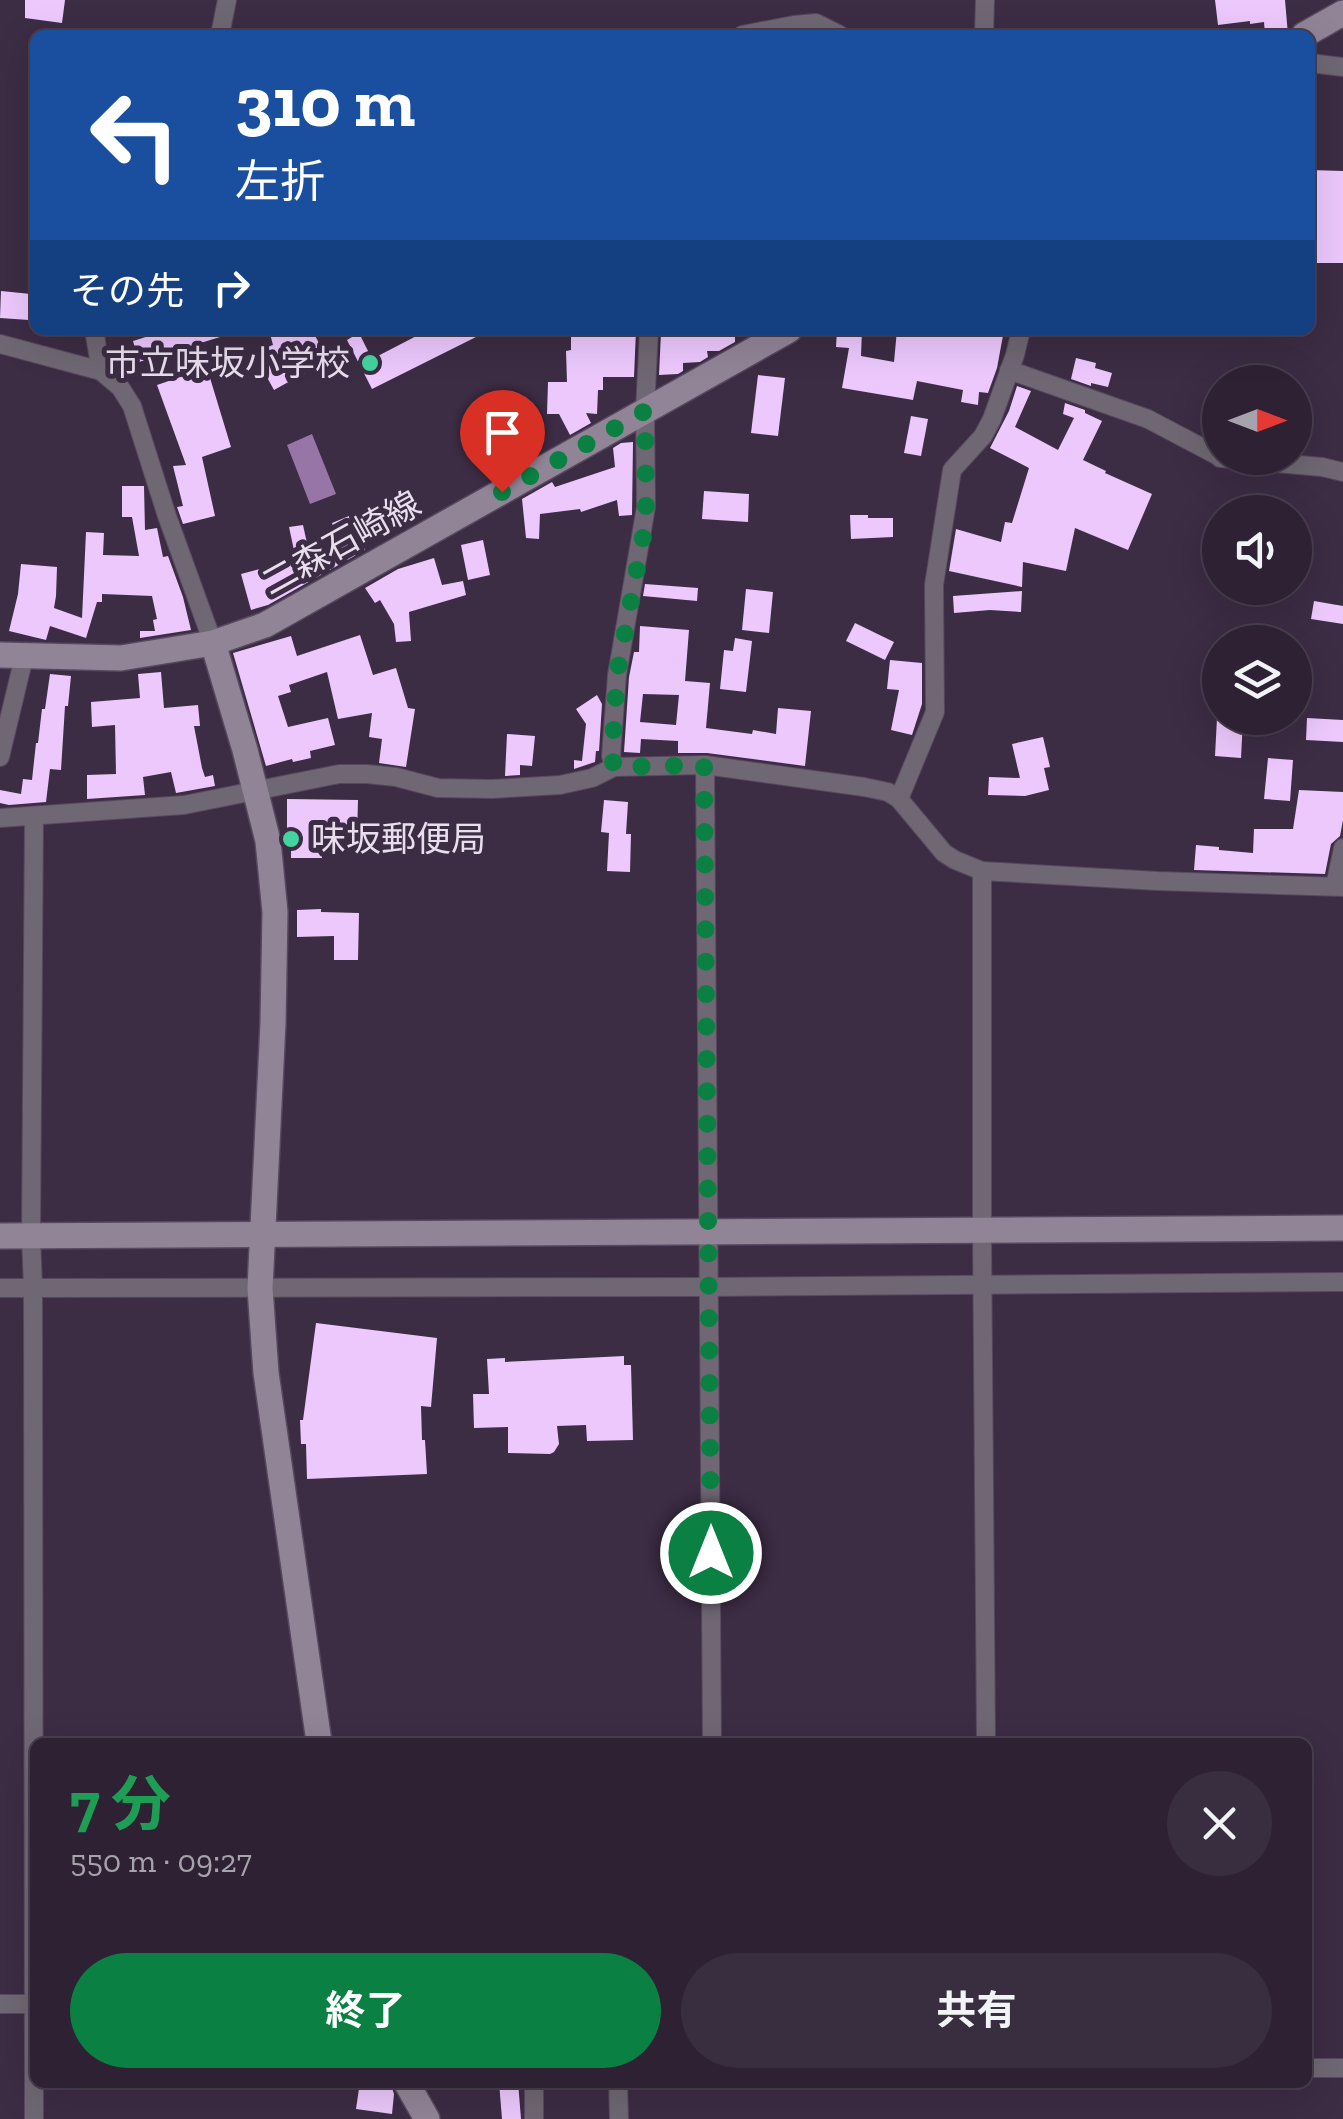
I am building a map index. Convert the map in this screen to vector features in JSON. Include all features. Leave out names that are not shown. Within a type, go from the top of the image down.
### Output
[{"type":"street","points":[[221,30],[227,0]]},
{"type":"street","points":[[984,30],[985,0]]},
{"type":"street","points":[[1313,30],[1343,13]]},
{"type":"street","points":[[766,30],[816,23],[830,30]]},
{"type":"street","points":[[1315,64],[1343,67]]},
{"type":"street","points":[[97,335],[101,371]]},
{"type":"street","points":[[614,767],[617,675],[646,507],[649,335]]},
{"type":"street","name":"二森石崎線","points":[[12,656],[121,658],[213,642],[265,625],[781,335]]},
{"type":"street","points":[[899,798],[935,712],[934,585],[952,470],[983,436],[992,419],[1020,335]]},
{"type":"street","points":[[0,344],[101,371],[120,387],[132,406],[213,642],[268,841],[275,912],[273,1024],[260,1288],[266,1374],[318,1738]]},
{"type":"street","points":[[1009,370],[1148,419],[1202,448]]},
{"type":"street","points":[[1312,467],[1343,472]]},
{"type":"street","points":[[0,758],[12,656]]},
{"type":"street","points":[[704,765],[712,1738]]},
{"type":"street","points":[[0,818],[184,805],[339,774],[396,777],[438,788],[546,788],[592,778],[614,767],[704,765],[888,792],[899,798],[944,853],[982,871],[1339,886],[1343,848]]},
{"type":"street","points":[[34,817],[34,1738]]},
{"type":"street","points":[[982,871],[986,1738]]},
{"type":"street","points":[[0,1236],[1343,1228]]},
{"type":"street","points":[[0,1288],[710,1288],[1343,1282]]},
{"type":"street","points":[[0,2004],[30,2004]]},
{"type":"street","points":[[1312,2068],[1343,2068]]},
{"type":"street","points":[[34,2088],[34,2119]]},
{"type":"street","points":[[409,2088],[427,2119]]},
{"type":"street","points":[[534,2088],[534,2119]]},
{"type":"street","points":[[618,2088],[619,2119]]},
{"type":"shaded area","points":[[312,434],[336,494],[310,504],[287,445]]},
{"type":"building","points":[[25,0],[65,0],[62,23],[25,18]]},
{"type":"building","points":[[1215,0],[1285,0],[1288,30],[1265,30],[1264,22],[1218,25]]},
{"type":"building","points":[[1315,170],[1343,171],[1343,263],[1315,263]]},
{"type":"building","points":[[1,291],[30,294],[29,320],[0,318]]},
{"type":"building","points":[[152,335],[227,335],[139,362],[133,341]]},
{"type":"building","points":[[270,335],[315,335],[328,360],[274,390],[253,352],[273,345]]},
{"type":"building","points":[[360,335],[372,359],[418,335],[480,335],[372,389],[347,340]]},
{"type":"building","points":[[571,335],[636,335],[634,377],[603,377],[597,414],[586,413],[591,423],[570,435],[559,414],[547,414],[548,382],[567,382],[566,351],[571,350]]},
{"type":"building","points":[[661,335],[735,335],[735,342],[719,351],[707,351],[708,357],[700,362],[683,363],[683,371],[678,374],[659,375]]},
{"type":"building","points":[[837,335],[862,335],[861,356],[894,362],[897,335],[1003,335],[997,368],[988,393],[979,392],[978,405],[961,402],[963,390],[917,381],[913,400],[842,388],[849,348],[836,347]]},
{"type":"building","points":[[1076,358],[1096,363],[1095,368],[1112,373],[1108,387],[1071,379]]},
{"type":"building","points":[[207,368],[231,447],[202,457],[215,516],[183,524],[177,507],[183,506],[173,466],[186,465],[157,385]]},
{"type":"building","points":[[758,375],[785,378],[778,436],[751,433]]},
{"type":"building","points":[[1017,386],[1031,391],[1015,427],[1058,450],[1074,418],[1063,414],[1065,403],[1085,410],[1102,421],[1083,460],[1152,494],[1128,550],[1075,528],[1066,571],[1023,562],[1022,587],[949,571],[956,529],[1001,542],[1005,522],[1012,523],[1029,468],[990,448]]},
{"type":"building","points":[[911,416],[928,419],[921,456],[904,453]]},
{"type":"building","points":[[633,442],[632,515],[619,516],[617,500],[581,512],[580,509],[540,514],[539,539],[526,538],[522,499],[552,482],[555,487],[615,467],[613,448]]},
{"type":"building","points":[[122,486],[144,486],[145,530],[157,528],[163,557],[168,556],[191,630],[140,638],[140,631],[155,631],[153,620],[157,619],[152,596],[102,594],[86,638],[50,626],[46,640],[9,631],[21,564],[57,567],[54,608],[82,618],[86,532],[104,533],[103,555],[139,556],[132,517],[122,517]]},
{"type":"building","points":[[704,491],[749,494],[748,522],[702,519]]},
{"type":"building","points":[[850,515],[893,518],[893,537],[851,539]]},
{"type":"building","points":[[349,516],[365,550],[268,605],[251,610],[241,574],[287,562],[285,559],[295,555],[289,527],[303,525],[310,557],[339,543],[332,523]]},
{"type":"building","points":[[483,540],[490,575],[468,580],[461,545]]},
{"type":"building","points":[[434,558],[442,585],[463,581],[466,595],[409,612],[411,641],[396,642],[394,624],[380,600],[375,603],[365,588],[398,569]]},
{"type":"building","points":[[645,584],[698,588],[697,601],[643,596]]},
{"type":"building","points":[[746,589],[773,592],[769,633],[742,630]]},
{"type":"building","points":[[1022,591],[1021,612],[954,613],[953,596]]},
{"type":"building","points":[[1314,601],[1343,606],[1343,624],[1311,619]]},
{"type":"building","points":[[855,623],[894,642],[885,660],[846,641]]},
{"type":"building","points":[[640,626],[689,630],[685,681],[710,683],[706,728],[776,734],[778,708],[811,711],[805,766],[678,753],[678,741],[641,739],[640,753],[624,752],[629,677],[634,652],[639,652]],"holes":[[[643,694],[679,695],[676,725],[640,722]]]},
{"type":"building","points":[[360,635],[373,675],[396,668],[408,708],[415,709],[406,767],[379,763],[382,739],[369,737],[372,713],[338,719],[327,672],[289,685],[291,692],[278,696],[288,727],[328,718],[335,745],[310,751],[311,758],[266,766],[233,653],[291,636],[297,656]]},
{"type":"building","points":[[735,638],[752,641],[746,692],[720,689],[724,650],[733,651]]},
{"type":"building","points":[[890,660],[922,663],[922,704],[912,735],[891,730],[899,690],[887,689]]},
{"type":"building","points":[[161,672],[164,708],[198,705],[200,726],[194,726],[202,768],[205,777],[213,775],[215,786],[176,793],[171,772],[143,777],[145,795],[87,799],[87,775],[116,774],[115,725],[92,727],[91,702],[140,698],[138,674]]},
{"type":"building","points":[[50,674],[71,676],[61,770],[50,769],[46,802],[0,803],[0,790],[21,794],[23,779],[32,780]]},
{"type":"building","points":[[597,695],[602,704],[599,751],[595,762],[574,769],[574,760],[582,761],[586,724],[576,709]]},
{"type":"building","points":[[1312,718],[1343,720],[1343,742],[1306,740],[1306,735],[1312,735]]},
{"type":"building","points":[[507,734],[535,736],[532,766],[520,765],[520,775],[505,776]]},
{"type":"building","points":[[1216,735],[1242,735],[1241,758],[1215,756]]},
{"type":"building","points":[[1043,737],[1050,767],[1044,768],[1049,790],[1025,796],[988,795],[989,777],[1020,778],[1012,744]]},
{"type":"building","points":[[1268,758],[1293,760],[1290,801],[1264,799]]},
{"type":"building","points":[[1299,790],[1343,792],[1340,836],[1331,844],[1325,874],[1194,870],[1196,845],[1253,853],[1254,829],[1293,829]]},
{"type":"building","points":[[287,799],[358,800],[357,837],[322,837],[322,858],[291,858]]},
{"type":"building","points":[[604,800],[628,802],[630,872],[607,871],[609,833],[601,832]]},
{"type":"building","points":[[297,910],[359,913],[358,960],[334,960],[334,936],[297,937]]},
{"type":"building","points":[[316,1323],[437,1338],[431,1407],[421,1406],[427,1474],[307,1479],[306,1444],[301,1444],[300,1420]]},
{"type":"building","points":[[624,1356],[624,1365],[631,1365],[633,1440],[587,1441],[586,1425],[557,1426],[559,1444],[554,1452],[508,1453],[508,1427],[474,1428],[473,1394],[489,1394],[487,1359],[505,1358],[505,1362]]},
{"type":"building","points":[[359,2088],[392,2088],[392,2114],[356,2109]]},
{"type":"building","points":[[499,2088],[518,2088],[521,2119],[502,2119]]},
{"type":"place","name":"市立味坂小学校","points":[[370,363]]},
{"type":"place","name":"味坂郵便局","points":[[291,839]]},
{"type":"route","points":[[502,492],[645,411],[646,507],[617,675],[612,756],[614,767],[704,765],[711,1553]]}]
